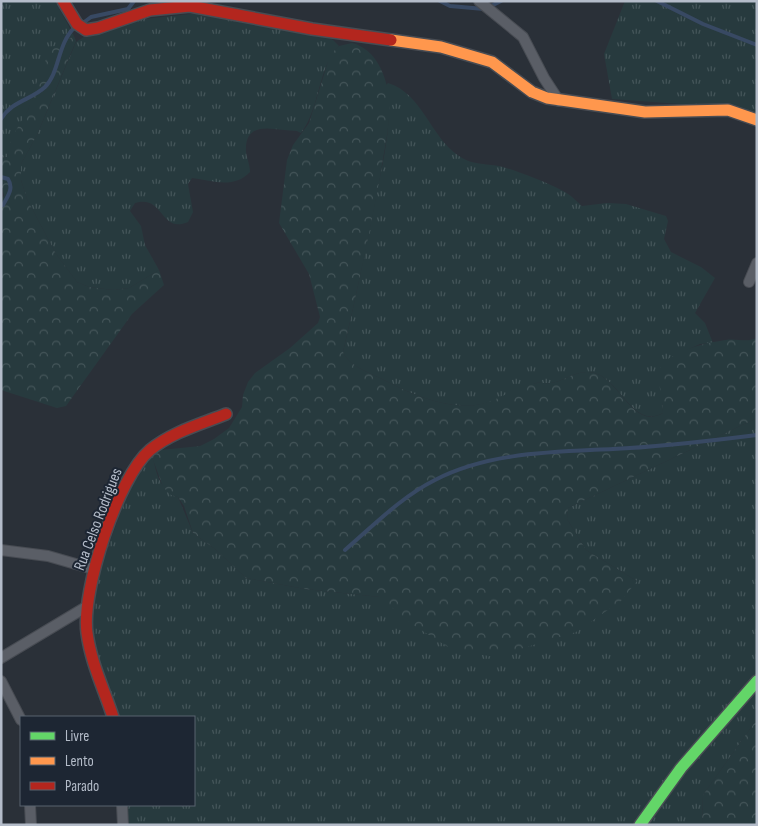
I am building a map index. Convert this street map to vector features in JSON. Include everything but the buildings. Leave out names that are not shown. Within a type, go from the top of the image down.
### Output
[{"type":"street","points":[[63,1],[79,27],[86,30],[96,29],[141,10],[170,5],[183,6],[312,29],[441,48],[492,62],[540,96],[559,101],[645,112],[728,110],[757,120]]},
{"type":"street","points":[[480,1],[523,38],[544,78],[559,101]]},
{"type":"street","points":[[749,282],[757,263]]},
{"type":"street","name":"Rua Celso Rodrigues","points":[[113,716],[91,656],[86,607],[93,570],[133,469],[141,456],[166,439],[226,414]]},
{"type":"street","points":[[1,550],[48,556],[93,570]]},
{"type":"street","points":[[1,658],[86,607]]},
{"type":"street","points":[[1,681],[20,718]]},
{"type":"street","points":[[640,825],[659,795],[684,764],[757,681]]},
{"type":"street","points":[[30,806],[31,825]]},
{"type":"street","points":[[122,806],[123,825]]},
{"type":"green space","points":[[1,1],[55,1],[74,36],[55,50],[49,59],[7,157],[1,158]]},
{"type":"green space","points":[[625,1],[757,1],[757,116],[722,107],[612,99],[604,54]]},
{"type":"green space","points":[[200,13],[330,37],[339,46],[332,54],[327,65],[307,123],[301,133],[297,131],[263,129],[256,130],[250,134],[246,152],[250,172],[237,181],[215,182],[192,178],[188,184],[193,212],[188,222],[172,223],[152,204],[144,202],[135,203],[130,211],[141,226],[145,245],[159,270],[129,288],[113,290],[89,287],[77,282],[56,254],[27,199],[21,180],[21,164],[37,135],[76,42],[93,31],[126,21]]},
{"type":"green space","points":[[74,36],[76,41],[37,135],[21,164],[21,180],[27,199],[56,254],[77,282],[89,287],[113,290],[129,288],[159,270],[164,285],[132,314],[66,406],[57,408],[1,390],[1,199],[4,196],[1,183],[1,158],[7,157],[12,137],[28,110],[39,75],[51,48]]},
{"type":"green space","points":[[352,43],[368,51],[374,57],[383,73],[389,100],[387,136],[377,195],[343,352],[354,365],[427,399],[464,406],[483,403],[532,384],[551,383],[577,373],[587,372],[598,374],[608,381],[633,408],[642,414],[652,417],[663,413],[659,373],[668,359],[687,349],[709,343],[757,338],[757,418],[568,508],[567,519],[586,550],[637,581],[621,601],[576,632],[494,657],[451,649],[407,621],[380,597],[305,589],[246,578],[215,549],[193,533],[184,506],[178,497],[171,495],[163,487],[152,457],[161,450],[200,446],[229,428],[242,407],[243,395],[248,382],[255,373],[290,348],[318,323],[320,317],[309,274],[279,223],[287,160],[293,145],[309,123],[330,55],[339,46]]},
{"type":"green space","points":[[388,83],[400,88],[410,96],[449,148],[465,159],[475,163],[503,167],[537,179],[563,191],[582,206],[607,203],[626,204],[666,216],[668,221],[664,239],[671,252],[701,267],[715,278],[695,313],[705,323],[713,343],[700,344],[676,355],[662,389],[663,413],[652,416],[642,414],[633,408],[608,381],[598,374],[587,372],[577,373],[551,383],[536,383],[499,399],[476,405],[452,405],[427,399],[403,390],[359,368],[346,357],[343,352],[364,258],[386,144],[389,114],[386,85]]},
{"type":"green space","points":[[757,418],[757,719],[703,795],[702,825],[127,825],[125,806],[195,806],[195,716],[114,716],[95,659],[91,595],[133,477],[152,452],[162,485],[166,490],[178,497],[193,533],[215,549],[246,578],[305,589],[380,597],[637,581],[586,550],[567,519],[568,508]]},
{"type":"green space","points":[[757,719],[757,825],[702,825],[703,795]]},
{"type":"waterway","points":[[83,23],[91,17],[128,9],[134,1]]},
{"type":"waterway","points":[[440,1],[450,6],[484,9]]},
{"type":"waterway","points":[[489,7],[501,1]]},
{"type":"waterway","points":[[657,1],[703,24],[757,45]]},
{"type":"waterway","points":[[1,119],[16,104],[40,91],[50,81],[65,41],[75,27]]},
{"type":"waterway","points":[[1,177],[8,179],[10,182],[10,192],[3,205]]},
{"type":"waterway","points":[[345,550],[388,512],[423,487],[456,471],[477,464],[522,455],[649,447],[757,435]]},
{"type":"traffic: fast","points":[[640,825],[681,768],[757,681]]},
{"type":"traffic: slow","points":[[391,40],[441,47],[492,62],[532,92],[547,98],[645,112],[728,110],[757,120]]},
{"type":"traffic: jam","points":[[63,1],[77,24],[86,30],[98,28],[150,10],[190,6],[312,29],[391,40]]},
{"type":"traffic: jam","points":[[113,716],[89,644],[87,614],[96,564],[114,509],[138,464],[150,450],[177,433],[226,414]]}]
